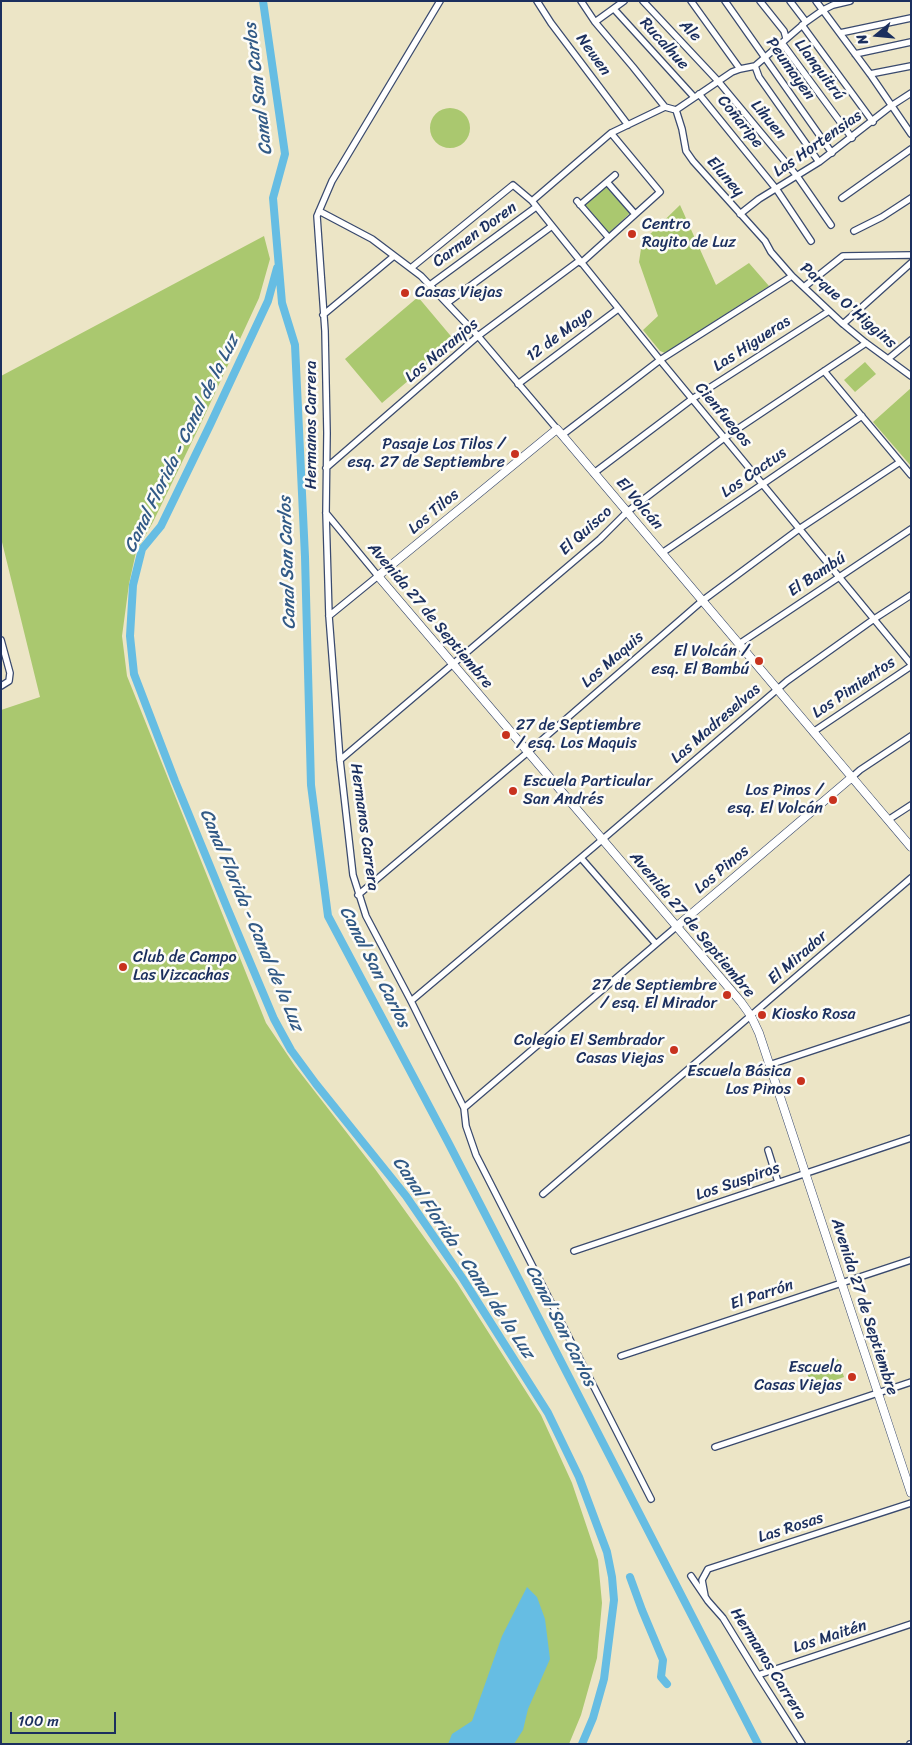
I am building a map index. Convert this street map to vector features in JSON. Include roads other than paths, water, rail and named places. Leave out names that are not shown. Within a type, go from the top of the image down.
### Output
[{"type":"street","name":"Hermanos Carrera","points":[[440,1],[332,180],[317,216],[326,373],[326,513],[329,616],[340,760],[353,875],[358,895],[370,924],[464,1108],[466,1126],[476,1155],[651,1499]]},
{"type":"street","name":"Newen","points":[[537,1],[551,23],[628,125]]},
{"type":"street","points":[[581,1],[595,22],[665,107],[676,110],[740,68],[756,66],[822,10],[848,1]]},
{"type":"street","name":"Ale","points":[[643,1],[718,81]]},
{"type":"street","points":[[691,1],[740,68]]},
{"type":"street","name":"Peumayen","points":[[725,1],[832,153]]},
{"type":"street","name":"Llanquitrú","points":[[760,1],[784,32],[784,41],[852,138]]},
{"type":"street","points":[[790,1],[873,122]]},
{"type":"street","points":[[816,1],[870,74],[891,106],[909,123],[911,134]]},
{"type":"street","points":[[595,22],[618,4]]},
{"type":"street","name":"Rucalhue","points":[[618,4],[697,96]]},
{"type":"street","points":[[840,33],[911,18]]},
{"type":"street","points":[[855,54],[911,42]]},
{"type":"street","points":[[756,66],[759,77],[819,162]]},
{"type":"street","points":[[870,74],[911,66]]},
{"type":"street","name":"Lihuen","points":[[718,81],[797,176],[831,224]]},
{"type":"street","name":"Las Hortensias","points":[[740,214],[832,153],[891,106],[911,93]]},
{"type":"street","name":"Coñaripe","points":[[697,96],[777,190],[811,241]]},
{"type":"street","name":"Carmen Doren","points":[[430,285],[534,204],[611,133],[665,107]]},
{"type":"street","name":"Eluney","points":[[676,110],[686,151],[764,241],[771,252]]},
{"type":"street","name":"Los Naranjos","points":[[326,468],[478,336],[580,262],[660,192],[611,133]]},
{"type":"street","points":[[842,198],[911,149]]},
{"type":"street","points":[[609,238],[578,203],[615,176]]},
{"type":"street","points":[[607,182],[635,214]]},
{"type":"street","name":"Cienfuegos","points":[[410,268],[513,186],[534,204],[911,665]]},
{"type":"street","points":[[854,231],[882,217],[911,198]]},
{"type":"street","name":"El Volcán","points":[[319,211],[372,238],[430,285],[478,336],[911,846]]},
{"type":"street","points":[[447,303],[552,226]]},
{"type":"street","name":"Parque O'Higgins","points":[[771,252],[792,276],[829,311],[866,343],[911,376]]},
{"type":"street","points":[[804,287],[841,257],[911,255]]},
{"type":"street","points":[[323,315],[394,256]]},
{"type":"street","points":[[844,324],[911,263]]},
{"type":"street","name":"Los Tilos","points":[[329,616],[559,432],[660,360],[792,276]]},
{"type":"street","name":"12 de Mayo","points":[[518,384],[618,309]]},
{"type":"street","name":"Las Higueras","points":[[594,473],[692,399],[829,311]]},
{"type":"street","points":[[888,359],[911,340]]},
{"type":"street","name":"El Quisco","points":[[340,760],[600,539],[627,512],[724,438],[866,343]]},
{"type":"street","points":[[824,371],[911,476]]},
{"type":"street","name":"Los Cactus","points":[[662,554],[862,416]]},
{"type":"street","name":"Los Maquis","points":[[358,895],[528,752],[702,601],[799,529],[900,462]]},
{"type":"street","name":"Avenida 27 de Septiembre","points":[[326,513],[751,1016],[911,1492]]},
{"type":"street","name":"El Bambú","points":[[739,644],[911,529]]},
{"type":"street","name":"Las Madreselvas","points":[[411,1001],[787,681],[911,595]]},
{"type":"street","points":[[1,640],[10,673],[9,681],[1,686]]},
{"type":"street","name":"Los Pimientos","points":[[813,732],[911,665]]},
{"type":"street","name":"Los Pinos","points":[[464,1108],[860,770],[911,736]]},
{"type":"street","points":[[888,820],[911,805]]},
{"type":"street","points":[[581,858],[656,944]]},
{"type":"street","name":"El Mirador","points":[[543,1194],[911,878]]},
{"type":"street","points":[[769,1065],[911,1018]]},
{"type":"street","name":"Los Suspiros","points":[[574,1251],[911,1138]]},
{"type":"street","points":[[768,1150],[778,1182]]},
{"type":"street","name":"El Parrón","points":[[621,1356],[911,1260]]},
{"type":"street","points":[[715,1447],[911,1382]]},
{"type":"street","name":"Las Rosas","points":[[705,1596],[702,1580],[703,1574],[708,1569],[911,1503]]},
{"type":"street","name":"Hermanos Carrera","points":[[691,1576],[723,1618],[802,1744]]},
{"type":"street","name":"Los Maitén","points":[[758,1675],[911,1624]]},
{"type":"water","points":[[527,1587],[537,1597],[545,1619],[550,1659],[528,1709],[523,1730],[514,1744],[448,1744],[452,1734],[472,1721],[502,1636]]},
{"type":"waterway","name":"Canal San Carlos","points":[[263,1],[285,154],[273,198],[282,303],[295,345],[305,557],[311,785],[328,916],[448,1142],[758,1744]]},
{"type":"waterway","name":"Canal Florida - Canal de la Luz","points":[[277,268],[268,301],[210,425],[161,526],[142,549],[133,585],[130,636],[134,674],[175,781],[228,910],[274,1019],[291,1050],[406,1196],[463,1279],[548,1413],[579,1477],[607,1552],[614,1600],[604,1679],[593,1718],[582,1744]]},
{"type":"waterway","points":[[630,1577],[663,1660],[661,1677],[667,1684]]},
{"type":"place","name":"Centro Rayito de Luz","points":[[632,234]]},
{"type":"place","name":"Casas Viejas","points":[[405,293]]},
{"type":"place","name":"Pasaje Los Tilos / esq. 27 de Septiembre","points":[[515,454]]},
{"type":"place","name":"El Volcán / esq. El Bambú","points":[[759,661]]},
{"type":"place","name":"27 de Septiembre / esq. Los Maquis","points":[[506,735]]},
{"type":"place","name":"Escuela Particular San Andrés","points":[[513,791]]},
{"type":"place","name":"Los Pinos / esq. El Volcán","points":[[833,800]]},
{"type":"place","name":"Club de Campo Las Vizcachas","points":[[123,967]]},
{"type":"place","name":"27 de Septiembre / esq. El Mirador","points":[[727,995]]},
{"type":"place","name":"Kiosko Rosa","points":[[762,1015]]},
{"type":"place","name":"Colegio El Sembrador Casas Viejas","points":[[674,1050]]},
{"type":"place","name":"Escuela Básica Los Pinos","points":[[801,1081]]},
{"type":"place","name":"Escuela Casas Viejas","points":[[852,1377]]}]
